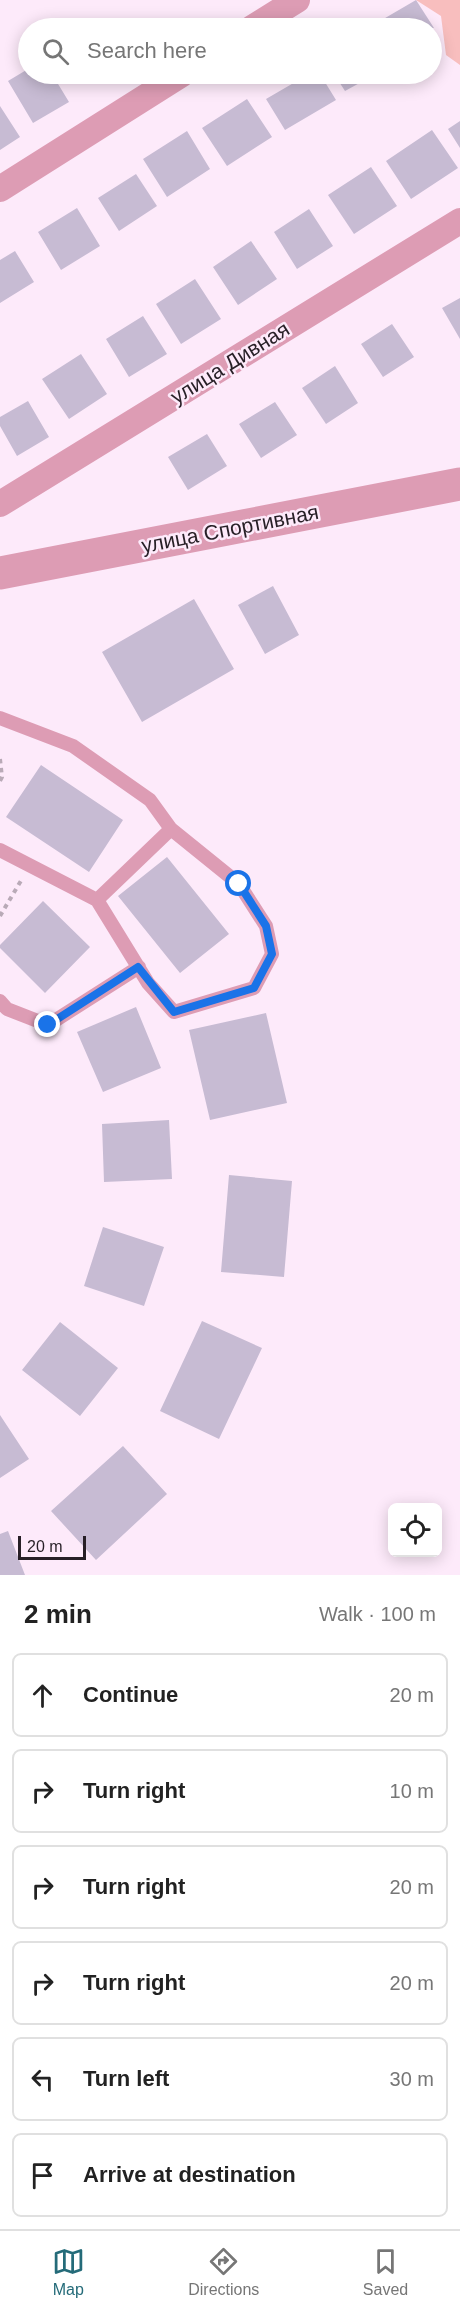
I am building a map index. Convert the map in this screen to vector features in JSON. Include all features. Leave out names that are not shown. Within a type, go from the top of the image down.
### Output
[{"type":"street","points":[[268,18],[297,0]]},
{"type":"street","points":[[0,189],[166,84]]},
{"type":"street","name":"улица Дивная","points":[[3,496],[460,221]]},
{"type":"street","name":"улица Спортивная","points":[[0,573],[460,484]]},
{"type":"lane","points":[[0,718],[73,746],[150,800],[171,830],[239,884],[266,926],[272,954],[254,988],[174,1012],[138,967],[97,900],[0,850]]},
{"type":"lane","points":[[97,900],[171,830]]},
{"type":"lane","points":[[0,1001],[7,1009],[48,1025],[138,967]]},
{"type":"path","points":[[0,759],[2,777],[0,781]]},
{"type":"path","points":[[0,916],[30,866]]},
{"type":"shaded area","points":[[416,0],[460,0],[460,65],[446,55],[441,16]]},
{"type":"building","points":[[416,0],[428,18],[385,18]]},
{"type":"building","points":[[18,75],[18,84],[58,84],[69,102],[33,123],[8,81]]},
{"type":"building","points":[[292,84],[326,84],[336,100],[285,130],[266,99]]},
{"type":"building","points":[[340,84],[358,84],[345,91]]},
{"type":"building","points":[[247,99],[272,137],[227,166],[202,128]]},
{"type":"building","points":[[0,106],[20,137],[0,150]]},
{"type":"building","points":[[460,121],[460,148],[448,129]]},
{"type":"building","points":[[432,130],[458,168],[411,199],[386,161]]},
{"type":"building","points":[[187,131],[210,169],[167,197],[143,159]]},
{"type":"building","points":[[371,167],[397,206],[354,234],[328,195]]},
{"type":"building","points":[[136,174],[157,206],[119,231],[98,198]]},
{"type":"building","points":[[77,208],[100,246],[61,270],[38,232]]},
{"type":"building","points":[[309,209],[333,246],[297,269],[274,232]]},
{"type":"building","points":[[251,241],[277,279],[238,305],[213,267]]},
{"type":"building","points":[[15,251],[34,282],[0,303],[0,260]]},
{"type":"building","points":[[195,279],[221,319],[181,344],[156,304]]},
{"type":"building","points":[[460,298],[460,339],[442,308]]},
{"type":"building","points":[[143,316],[167,354],[129,377],[106,339]]},
{"type":"building","points":[[392,324],[414,357],[383,377],[361,344]]},
{"type":"building","points":[[81,354],[107,394],[69,419],[42,379]]},
{"type":"building","points":[[335,366],[358,403],[326,424],[302,388]]},
{"type":"building","points":[[28,401],[49,437],[17,456],[0,426],[0,417]]},
{"type":"building","points":[[275,402],[297,435],[261,458],[239,424]]},
{"type":"building","points":[[207,434],[227,466],[188,490],[168,457]]},
{"type":"building","points":[[273,586],[299,635],[265,654],[238,605]]},
{"type":"building","points":[[194,599],[234,669],[142,722],[102,652]]},
{"type":"building","points":[[41,765],[123,820],[89,872],[6,817]]},
{"type":"building","points":[[167,857],[229,934],[180,973],[118,896]]},
{"type":"building","points":[[43,901],[90,947],[45,993],[0,948],[0,945]]},
{"type":"building","points":[[136,1007],[161,1068],[103,1092],[77,1032]]},
{"type":"building","points":[[266,1013],[287,1103],[210,1120],[189,1030]]},
{"type":"building","points":[[169,1120],[172,1179],[104,1182],[102,1124]]},
{"type":"building","points":[[229,1175],[292,1181],[284,1277],[221,1272]]},
{"type":"building","points":[[103,1227],[164,1247],[144,1306],[84,1286]]},
{"type":"building","points":[[202,1321],[262,1348],[219,1439],[160,1411]]},
{"type":"building","points":[[60,1322],[118,1368],[80,1416],[22,1370]]},
{"type":"building","points":[[0,1415],[29,1459],[0,1478]]},
{"type":"building","points":[[123,1446],[167,1494],[96,1560],[51,1511]]},
{"type":"building","points":[[8,1531],[25,1575],[0,1575],[0,1534]]},
{"type":"route","points":[[48,1025],[138,967],[148,983],[174,1012],[254,988],[272,954],[266,926],[239,884]]}]
